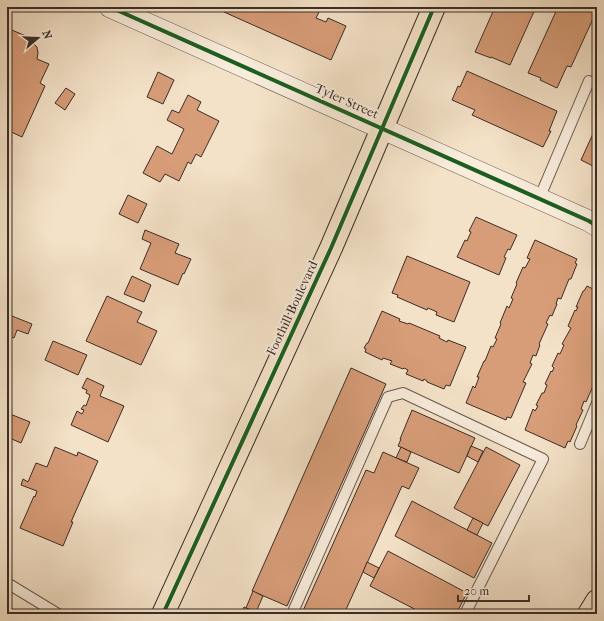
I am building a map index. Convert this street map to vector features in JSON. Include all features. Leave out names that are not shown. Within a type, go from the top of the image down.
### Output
[{"type":"main road","name":"Foothill Boulevard","points":[[163,614],[331,248],[434,7]]},
{"type":"main road","points":[[589,614],[597,601]]},
{"type":"street","name":"Tyler Street","points":[[110,7],[589,221],[597,226]]},
{"type":"lane","points":[[539,199],[588,81]]},
{"type":"lane","points":[[292,614],[388,397],[403,393],[543,460],[465,614]]},
{"type":"lane","points":[[580,444],[597,402]]},
{"type":"lane","points":[[7,583],[58,614]]},
{"type":"building","points":[[227,7],[295,7],[303,12],[306,7],[318,7],[321,8],[316,18],[326,22],[328,18],[346,26],[331,60],[224,12]]},
{"type":"building","points":[[495,7],[536,7],[510,65],[475,52]]},
{"type":"building","points":[[558,7],[597,7],[597,10],[571,67],[567,66],[557,88],[540,80],[541,78],[528,73]]},
{"type":"building","points":[[7,28],[26,36],[26,38],[37,47],[37,59],[49,64],[40,83],[45,86],[22,137],[7,130]]},
{"type":"building","points":[[467,71],[557,111],[549,131],[551,131],[543,147],[472,115],[475,110],[452,100]]},
{"type":"building","points":[[158,72],[174,80],[163,104],[147,97]]},
{"type":"building","points":[[66,88],[75,94],[65,110],[55,103]]},
{"type":"building","points":[[188,95],[201,102],[197,110],[219,121],[201,157],[196,154],[191,164],[188,162],[179,181],[165,174],[160,182],[143,173],[157,146],[172,154],[184,129],[167,120],[172,110],[179,113]]},
{"type":"building","points":[[597,125],[597,168],[581,160]]},
{"type":"building","points":[[7,140],[12,143],[7,154]]},
{"type":"building","points":[[128,195],[147,204],[138,223],[119,214]]},
{"type":"building","points":[[476,217],[517,235],[510,250],[508,249],[504,257],[506,258],[499,275],[457,257],[465,240],[467,241],[471,232],[469,231]]},
{"type":"building","points":[[145,230],[179,244],[175,253],[191,259],[178,285],[140,269],[151,243],[142,239]]},
{"type":"building","points":[[535,240],[577,259],[575,263],[577,264],[561,299],[558,298],[552,316],[550,315],[546,323],[548,324],[539,344],[540,345],[536,356],[533,355],[530,363],[532,364],[523,382],[526,383],[511,418],[507,417],[506,420],[466,403],[473,386],[475,388],[479,377],[477,377],[491,346],[493,347],[497,339],[495,338],[501,324],[500,323],[507,306],[509,308],[513,299],[511,298],[523,267],[525,268],[530,259],[527,258]]},
{"type":"building","points":[[407,256],[470,282],[454,322],[436,315],[437,312],[428,308],[427,310],[397,297],[398,295],[392,293]]},
{"type":"building","points":[[132,276],[151,285],[144,302],[124,294]]},
{"type":"building","points":[[587,286],[597,291],[597,377],[586,402],[584,401],[581,409],[583,410],[570,442],[568,441],[565,448],[525,430],[533,409],[535,411],[538,406],[536,405],[542,393],[544,393],[547,385],[545,384],[554,368],[552,366],[558,353],[560,354],[564,345],[562,344],[571,328],[568,326],[575,310],[576,311],[578,307],[576,307],[583,291]]},
{"type":"building","points":[[107,296],[142,312],[137,322],[157,331],[141,365],[86,341]]},
{"type":"building","points":[[382,311],[400,319],[399,321],[409,323],[440,336],[439,338],[447,342],[448,340],[466,347],[450,386],[446,385],[444,389],[427,382],[424,379],[423,381],[406,374],[408,370],[390,364],[392,361],[383,358],[382,360],[365,352],[366,349],[364,348],[368,343]]},
{"type":"building","points":[[7,314],[32,324],[28,334],[17,330],[14,338],[7,335]]},
{"type":"building","points":[[53,341],[87,355],[78,375],[45,360]]},
{"type":"building","points":[[351,368],[386,384],[287,606],[252,591]]},
{"type":"building","points":[[87,378],[104,386],[100,396],[124,406],[108,442],[71,425],[77,411],[82,414],[84,410],[81,409],[84,405],[86,406],[90,395],[86,393],[87,390],[82,388]]},
{"type":"building","points":[[412,410],[475,438],[459,473],[398,446]]},
{"type":"building","points":[[10,414],[30,422],[21,443],[7,437],[7,422]]},
{"type":"building","points":[[471,446],[483,451],[478,462],[467,456]]},
{"type":"building","points":[[55,447],[77,456],[78,452],[98,461],[71,522],[73,522],[63,546],[20,528],[37,491],[21,485],[23,479],[28,482],[36,463],[47,467]]},
{"type":"building","points":[[401,447],[411,452],[407,462],[396,458]]},
{"type":"building","points":[[486,447],[520,465],[488,526],[454,508]]},
{"type":"building","points":[[383,452],[419,468],[409,489],[402,486],[344,614],[302,613],[366,470],[374,473]]},
{"type":"building","points":[[412,501],[492,543],[474,578],[395,536]]},
{"type":"building","points":[[473,518],[483,523],[477,535],[467,530]]},
{"type":"building","points":[[388,551],[467,593],[456,614],[424,614],[370,586]]},
{"type":"building","points":[[367,562],[379,568],[374,578],[363,572]]},
{"type":"building","points":[[253,591],[263,596],[256,612],[246,608]]},
{"type":"building","points":[[7,606],[16,611],[14,614],[7,614]]},
{"type":"building","points":[[244,607],[246,608],[260,614],[241,614]]},
{"type":"cycle path","points":[[110,7],[589,221],[597,226]]},
{"type":"cycle path","points":[[163,614],[331,248],[434,7]]}]
